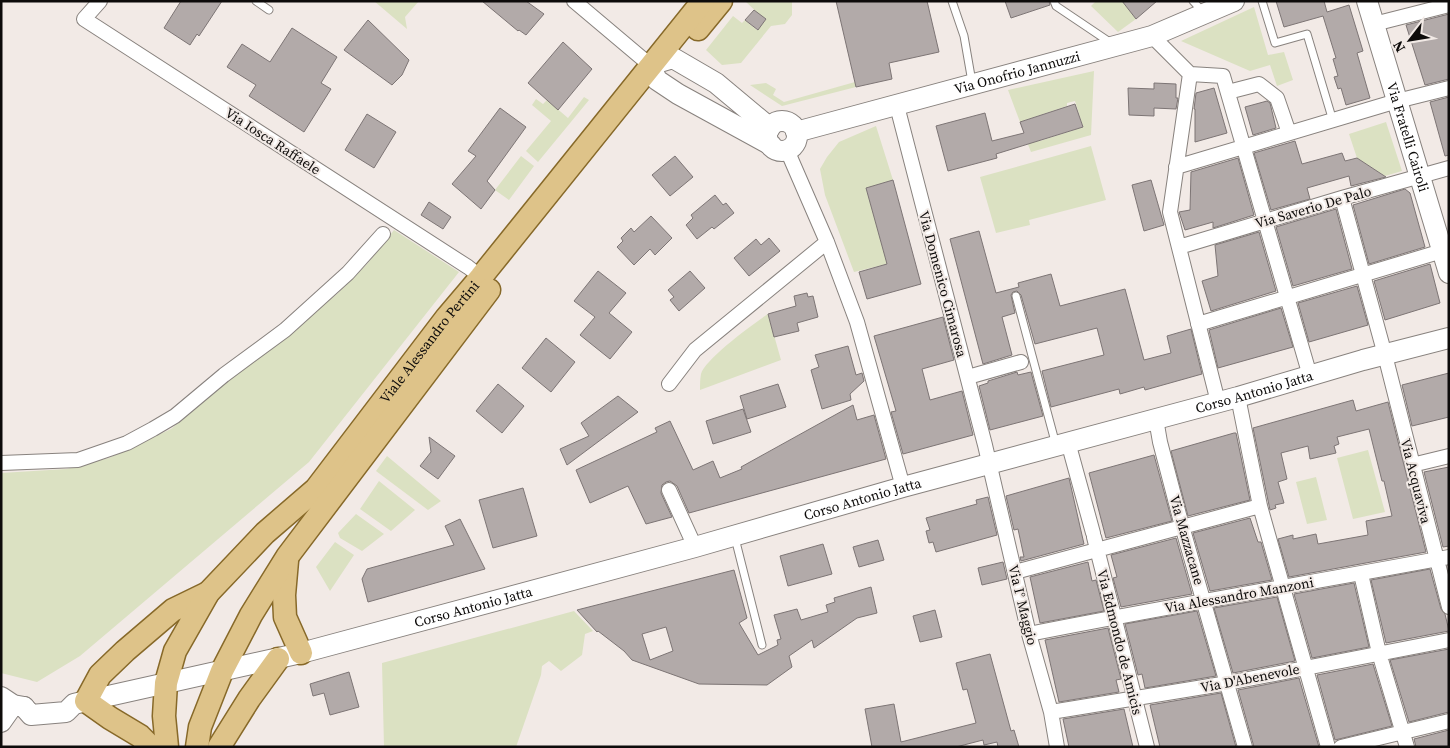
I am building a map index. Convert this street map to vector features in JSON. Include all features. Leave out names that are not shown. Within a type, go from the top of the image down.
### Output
[{"type":"main road","name":"Viale Alessandro Pertini","points":[[197,747],[200,727],[222,671],[251,615],[287,557],[653,72],[702,1]]},
{"type":"main road","points":[[721,1],[672,58],[653,72],[678,94],[776,141],[796,141],[796,132],[791,124],[782,121],[773,124],[776,141]]},
{"type":"main road","name":"Via Onofrio Jannuzzi","points":[[796,132],[1152,36],[1199,7],[1234,1]]},
{"type":"main road","name":"Via Fratelli Cairoli","points":[[1367,1],[1419,176],[1445,250],[1449,273]]},
{"type":"main road","points":[[672,58],[716,83],[776,141]]},
{"type":"main road","name":"Viale Alessandro Pertini","points":[[167,747],[164,716],[166,684],[175,651],[208,593],[266,533],[316,489],[447,317],[653,72]]},
{"type":"main road","name":"Corso Antonio Jatta","points":[[278,659],[695,547],[990,463],[1449,338]]},
{"type":"main road","points":[[287,557],[284,595],[285,617],[301,653]]},
{"type":"main road","points":[[80,703],[100,675],[125,651],[173,610],[208,593]]},
{"type":"main road","points":[[1,722],[13,703],[31,714],[66,712],[80,703],[278,659]]},
{"type":"main road","points":[[219,747],[249,699],[278,659]]},
{"type":"main road","points":[[80,703],[140,736],[151,747]]},
{"type":"street","name":"Via Iosca Raffaele","points":[[100,1],[84,19],[468,267],[480,277]]},
{"type":"street","points":[[574,1],[653,72]]},
{"type":"street","points":[[1374,24],[1449,5]]},
{"type":"street","points":[[1152,36],[1190,74],[1223,76],[1310,376]]},
{"type":"street","points":[[1190,74],[1170,212],[1218,402]]},
{"type":"street","points":[[1228,92],[1259,84],[1277,98],[1289,133]]},
{"type":"street","points":[[1176,167],[1449,88]]},
{"type":"street","name":"Via Domenico Cimarosa","points":[[897,106],[990,463]]},
{"type":"street","points":[[776,141],[827,242],[857,322],[904,487]]},
{"type":"street","name":"Via Saverio De Palo","points":[[1179,247],[1449,168]]},
{"type":"street","name":"Via Acquaviva","points":[[1342,198],[1412,465],[1442,558],[1449,607]]},
{"type":"street","points":[[1,463],[78,460],[127,443],[153,430],[175,416],[224,375],[285,330],[348,273],[383,234]]},
{"type":"street","points":[[668,384],[695,350],[827,242]]},
{"type":"street","points":[[1198,324],[1445,250]]},
{"type":"street","points":[[968,377],[1021,362]]},
{"type":"street","points":[[1238,397],[1260,506],[1282,587],[1307,667],[1328,747]]},
{"type":"street","name":"Via Mazzacane","points":[[1156,419],[1160,442],[1182,526],[1245,747]]},
{"type":"street","name":"Via Edmondo de Amicis","points":[[1062,444],[1095,540],[1147,747]]},
{"type":"street","points":[[1412,465],[1449,456]]},
{"type":"street","name":"Via I° Maggio","points":[[990,463],[1029,634],[1051,712],[1057,747]]},
{"type":"street","points":[[668,490],[695,547]]},
{"type":"street","points":[[1015,572],[1095,540],[1182,526],[1260,506]]},
{"type":"street","name":"Via Alessandro Manzoni","points":[[1029,634],[1113,617],[1442,558]]},
{"type":"street","points":[[1361,574],[1406,747]]},
{"type":"street","name":"Via D'Abenevole","points":[[1051,712],[1228,683],[1449,640]]},
{"type":"street","points":[[1341,747],[1449,721]]},
{"type":"lane","points":[[256,1],[269,10]]},
{"type":"lane","points":[[952,1],[964,36],[972,85]]},
{"type":"lane","points":[[1054,1],[1056,6],[1116,46]]},
{"type":"lane","points":[[1262,1],[1275,43],[1306,34],[1333,121]]},
{"type":"lane","points":[[1016,296],[1062,444]]},
{"type":"lane","points":[[734,535],[738,557],[762,644]]},
{"type":"green space","points":[[374,1],[419,1],[405,17],[407,29]]},
{"type":"green space","points":[[745,1],[792,1],[792,15],[785,24],[771,26],[741,63],[722,65],[706,50],[733,16],[742,23],[745,20],[757,30],[765,20]]},
{"type":"green space","points":[[1096,1],[1126,1],[1124,3],[1136,19],[1118,32],[1091,6]]},
{"type":"green space","points":[[1254,7],[1268,55],[1284,52],[1293,80],[1277,86],[1270,65],[1250,71],[1181,41]]},
{"type":"green space","points":[[1094,71],[1091,135],[1031,152],[1027,142],[1039,138],[1040,141],[1083,127],[1075,101],[1067,103],[1067,106],[1020,122],[1008,90]]},
{"type":"green space","points":[[855,82],[856,87],[782,106],[750,85],[766,83],[776,89],[773,95],[784,102]]},
{"type":"green space","points":[[584,97],[589,100],[538,162],[526,151],[551,121],[532,105],[536,99],[543,104],[547,100],[568,118]]},
{"type":"green space","points":[[1386,122],[1402,171],[1385,176],[1357,158],[1349,134]]},
{"type":"green space","points":[[876,126],[893,180],[867,188],[887,264],[854,272],[825,195],[820,169],[839,142]]},
{"type":"green space","points":[[1091,146],[1106,200],[1029,220],[1030,225],[996,233],[980,177]]},
{"type":"green space","points":[[521,156],[534,166],[509,200],[495,190]]},
{"type":"green space","points":[[394,230],[459,272],[309,462],[80,656],[37,682],[1,673],[1,473],[66,469],[109,458],[171,429],[214,392],[337,294],[368,263]]},
{"type":"green space","points":[[768,314],[781,360],[700,390],[701,374],[711,360],[730,342]]},
{"type":"green space","points":[[1368,450],[1385,512],[1353,519],[1337,458]]},
{"type":"green space","points":[[387,456],[441,501],[428,510],[376,471]]},
{"type":"green space","points":[[1316,477],[1327,520],[1307,524],[1296,482]]},
{"type":"green space","points":[[379,481],[415,510],[391,531],[360,509]]},
{"type":"green space","points":[[356,514],[384,534],[362,551],[340,538],[338,533]]},
{"type":"green space","points":[[335,542],[354,555],[330,591],[316,567]]},
{"type":"green space","points":[[574,611],[593,631],[585,634],[582,655],[561,671],[549,661],[542,666],[541,675],[516,747],[384,747],[382,663]]},
{"type":"building","points":[[181,1],[222,1],[199,36],[197,34],[190,45],[164,28]]},
{"type":"building","points":[[482,1],[526,1],[544,14],[526,35],[518,31]]},
{"type":"building","points":[[836,1],[927,1],[939,52],[889,63],[892,79],[856,87]]},
{"type":"building","points":[[1005,1],[1049,1],[1050,5],[1011,18]]},
{"type":"building","points":[[1122,1],[1157,1],[1136,19]]},
{"type":"building","points":[[1276,1],[1324,1],[1327,12],[1349,5],[1363,51],[1357,53],[1370,98],[1346,105],[1341,88],[1338,89],[1334,77],[1338,76],[1333,59],[1336,58],[1323,16],[1284,27]]},
{"type":"building","points":[[754,10],[766,19],[758,30],[745,20]]},
{"type":"building","points":[[1449,14],[1449,79],[1425,85],[1406,25]]},
{"type":"building","points":[[368,20],[409,60],[402,75],[392,85],[344,50]]},
{"type":"building","points":[[292,28],[337,57],[321,83],[331,89],[304,132],[249,96],[256,85],[227,67],[242,44],[270,62]]},
{"type":"building","points":[[563,42],[592,69],[558,110],[528,83]]},
{"type":"building","points":[[1154,83],[1176,84],[1176,98],[1178,98],[1176,109],[1154,108],[1154,116],[1129,115],[1128,88],[1154,89]]},
{"type":"building","points":[[1214,88],[1227,133],[1195,142],[1194,109],[1196,93]]},
{"type":"building","points":[[1449,97],[1449,155],[1445,156],[1430,102]]},
{"type":"building","points":[[1267,101],[1270,103],[1276,128],[1253,135],[1245,107]]},
{"type":"building","points":[[1075,104],[1083,127],[996,154],[997,158],[948,171],[936,126],[985,113],[992,141],[1024,133],[1020,122]]},
{"type":"building","points":[[500,108],[526,127],[487,181],[495,190],[481,209],[452,184],[476,156],[468,151]]},
{"type":"building","points":[[367,114],[396,132],[374,168],[345,150]]},
{"type":"building","points":[[1295,141],[1302,164],[1342,153],[1345,161],[1357,158],[1386,177],[1351,186],[1349,176],[1307,188],[1310,199],[1271,210],[1254,153]]},
{"type":"building","points":[[675,156],[693,177],[670,196],[652,175]]},
{"type":"building","points":[[1238,158],[1254,215],[1213,228],[1213,222],[1185,230],[1179,212],[1190,210],[1191,172]]},
{"type":"building","points":[[893,180],[921,284],[867,299],[859,272],[887,264],[866,188]]},
{"type":"building","points":[[1151,180],[1164,225],[1144,231],[1132,185]]},
{"type":"building","points":[[1405,189],[1410,193],[1425,247],[1369,264],[1353,205]]},
{"type":"building","points":[[715,195],[723,205],[726,203],[734,213],[714,229],[712,227],[697,239],[686,225],[693,218],[691,215]]},
{"type":"building","points":[[429,202],[451,217],[443,229],[421,215]]},
{"type":"building","points":[[1336,209],[1352,269],[1293,286],[1276,227]]},
{"type":"building","points":[[651,216],[672,238],[655,255],[650,249],[634,265],[617,247],[623,241],[621,238],[631,228],[634,232]]},
{"type":"building","points":[[979,231],[996,293],[1019,287],[1018,283],[1051,274],[1060,306],[1125,289],[1144,360],[1171,353],[1167,336],[1191,329],[1202,374],[1145,390],[1144,387],[1120,394],[1119,389],[1051,407],[1042,371],[1104,355],[1097,328],[1035,344],[1021,295],[1017,291],[1011,295],[1015,313],[1002,317],[1012,355],[983,364],[950,239]]},
{"type":"building","points":[[1259,232],[1276,291],[1211,311],[1202,281],[1218,276],[1215,245]]},
{"type":"building","points":[[769,238],[780,251],[749,276],[734,258],[756,239],[761,245]]},
{"type":"building","points":[[1430,264],[1440,303],[1385,320],[1374,281]]},
{"type":"building","points":[[598,271],[626,293],[609,313],[632,332],[610,359],[580,335],[595,317],[574,301]]},
{"type":"building","points":[[690,271],[705,288],[679,311],[670,300],[674,297],[668,290]]},
{"type":"building","points":[[1357,286],[1368,325],[1309,342],[1298,303]]},
{"type":"building","points":[[807,293],[808,297],[813,296],[818,317],[797,323],[799,331],[774,337],[768,314],[796,306],[794,296]]},
{"type":"building","points":[[1281,308],[1293,347],[1218,368],[1209,330]]},
{"type":"building","points":[[943,317],[954,360],[922,369],[930,400],[962,391],[973,435],[903,454],[891,412],[896,411],[874,336]]},
{"type":"building","points":[[546,338],[575,362],[551,392],[522,368]]},
{"type":"building","points":[[848,346],[856,375],[862,373],[864,381],[850,394],[851,400],[822,409],[811,370],[819,367],[815,355]]},
{"type":"building","points":[[1017,372],[1018,375],[1031,372],[1043,416],[990,430],[979,386],[988,383],[988,381]]},
{"type":"building","points":[[1449,373],[1449,417],[1412,426],[1402,385]]},
{"type":"building","points":[[498,384],[524,406],[502,433],[476,411]]},
{"type":"building","points":[[778,384],[786,407],[747,419],[740,396]]},
{"type":"building","points":[[618,396],[638,412],[567,465],[560,449],[589,436],[581,423]]},
{"type":"building","points":[[1353,400],[1356,411],[1388,402],[1426,552],[1289,577],[1278,539],[1293,535],[1293,539],[1316,534],[1318,544],[1368,535],[1366,521],[1392,516],[1384,481],[1382,481],[1369,429],[1337,437],[1339,444],[1334,446],[1336,453],[1310,459],[1308,446],[1281,453],[1287,479],[1278,482],[1284,503],[1275,505],[1276,508],[1270,510],[1253,428]]},
{"type":"building","points":[[853,405],[857,420],[874,415],[886,459],[689,513],[677,486],[670,481],[666,482],[662,485],[661,493],[672,517],[646,524],[628,486],[590,503],[576,470],[657,432],[655,428],[670,421],[693,470],[713,461],[720,478],[742,469],[741,467]]},
{"type":"building","points":[[743,409],[751,432],[713,444],[706,421]]},
{"type":"building","points":[[1236,433],[1250,500],[1188,516],[1171,451]]},
{"type":"building","points":[[429,437],[455,456],[438,479],[420,466],[431,452]]},
{"type":"building","points":[[1154,455],[1172,521],[1106,538],[1089,473]]},
{"type":"building","points":[[1449,467],[1449,546],[1443,547],[1424,472]]},
{"type":"building","points":[[1069,478],[1084,544],[1021,561],[1020,557],[1024,557],[1018,529],[1014,530],[1006,496]]},
{"type":"building","points":[[523,488],[537,536],[493,548],[479,500]]},
{"type":"building","points":[[988,497],[997,535],[936,552],[933,542],[929,543],[926,531],[930,530],[926,518],[977,504],[976,500]]},
{"type":"building","points":[[1250,518],[1258,542],[1261,542],[1272,580],[1210,591],[1193,533]]},
{"type":"building","points":[[460,519],[485,569],[368,602],[362,579],[367,569],[454,545],[445,526]]},
{"type":"building","points":[[1176,538],[1192,594],[1121,607],[1113,578],[1117,577],[1111,555]]},
{"type":"building","points":[[878,540],[884,560],[859,567],[853,547]]},
{"type":"building","points":[[823,544],[832,574],[788,586],[780,556]]},
{"type":"building","points":[[1003,562],[1007,579],[982,585],[978,568]]},
{"type":"building","points":[[1088,562],[1092,581],[1096,580],[1104,611],[1040,623],[1030,577]]},
{"type":"building","points":[[1430,569],[1449,631],[1386,643],[1371,580]]},
{"type":"building","points":[[734,570],[747,618],[739,623],[758,655],[778,645],[777,640],[781,639],[774,615],[797,609],[801,620],[828,612],[826,605],[835,602],[834,598],[871,587],[877,613],[857,618],[814,648],[812,640],[789,656],[792,667],[767,685],[699,684],[632,660],[624,651],[597,632],[577,610]],"holes":[[[666,627],[673,651],[650,660],[642,634]]]},
{"type":"building","points":[[1354,583],[1369,647],[1312,658],[1294,594]]},
{"type":"building","points":[[1277,597],[1295,661],[1233,673],[1214,608]]},
{"type":"building","points":[[935,610],[942,637],[920,642],[913,616]]},
{"type":"building","points":[[1197,611],[1216,676],[1145,688],[1142,674],[1138,675],[1125,624]]},
{"type":"building","points":[[1108,628],[1121,679],[1116,680],[1119,692],[1059,702],[1045,640]]},
{"type":"building","points":[[1449,649],[1449,712],[1409,722],[1390,660]]},
{"type":"building","points":[[990,654],[1011,731],[1014,730],[1019,747],[998,747],[997,742],[984,745],[983,740],[956,747],[872,747],[865,709],[894,704],[901,742],[976,723],[967,689],[963,690],[956,663]]},
{"type":"building","points":[[1373,664],[1392,726],[1335,740],[1317,675]]},
{"type":"building","points":[[349,672],[359,707],[330,715],[324,693],[313,696],[310,684]]},
{"type":"building","points":[[1299,678],[1319,747],[1254,747],[1238,690]]},
{"type":"building","points":[[1221,693],[1236,747],[1160,747],[1150,705]]},
{"type":"building","points":[[1124,709],[1133,747],[1069,747],[1063,719]]},
{"type":"building","points":[[1449,730],[1449,747],[1416,747],[1414,739]]}]
